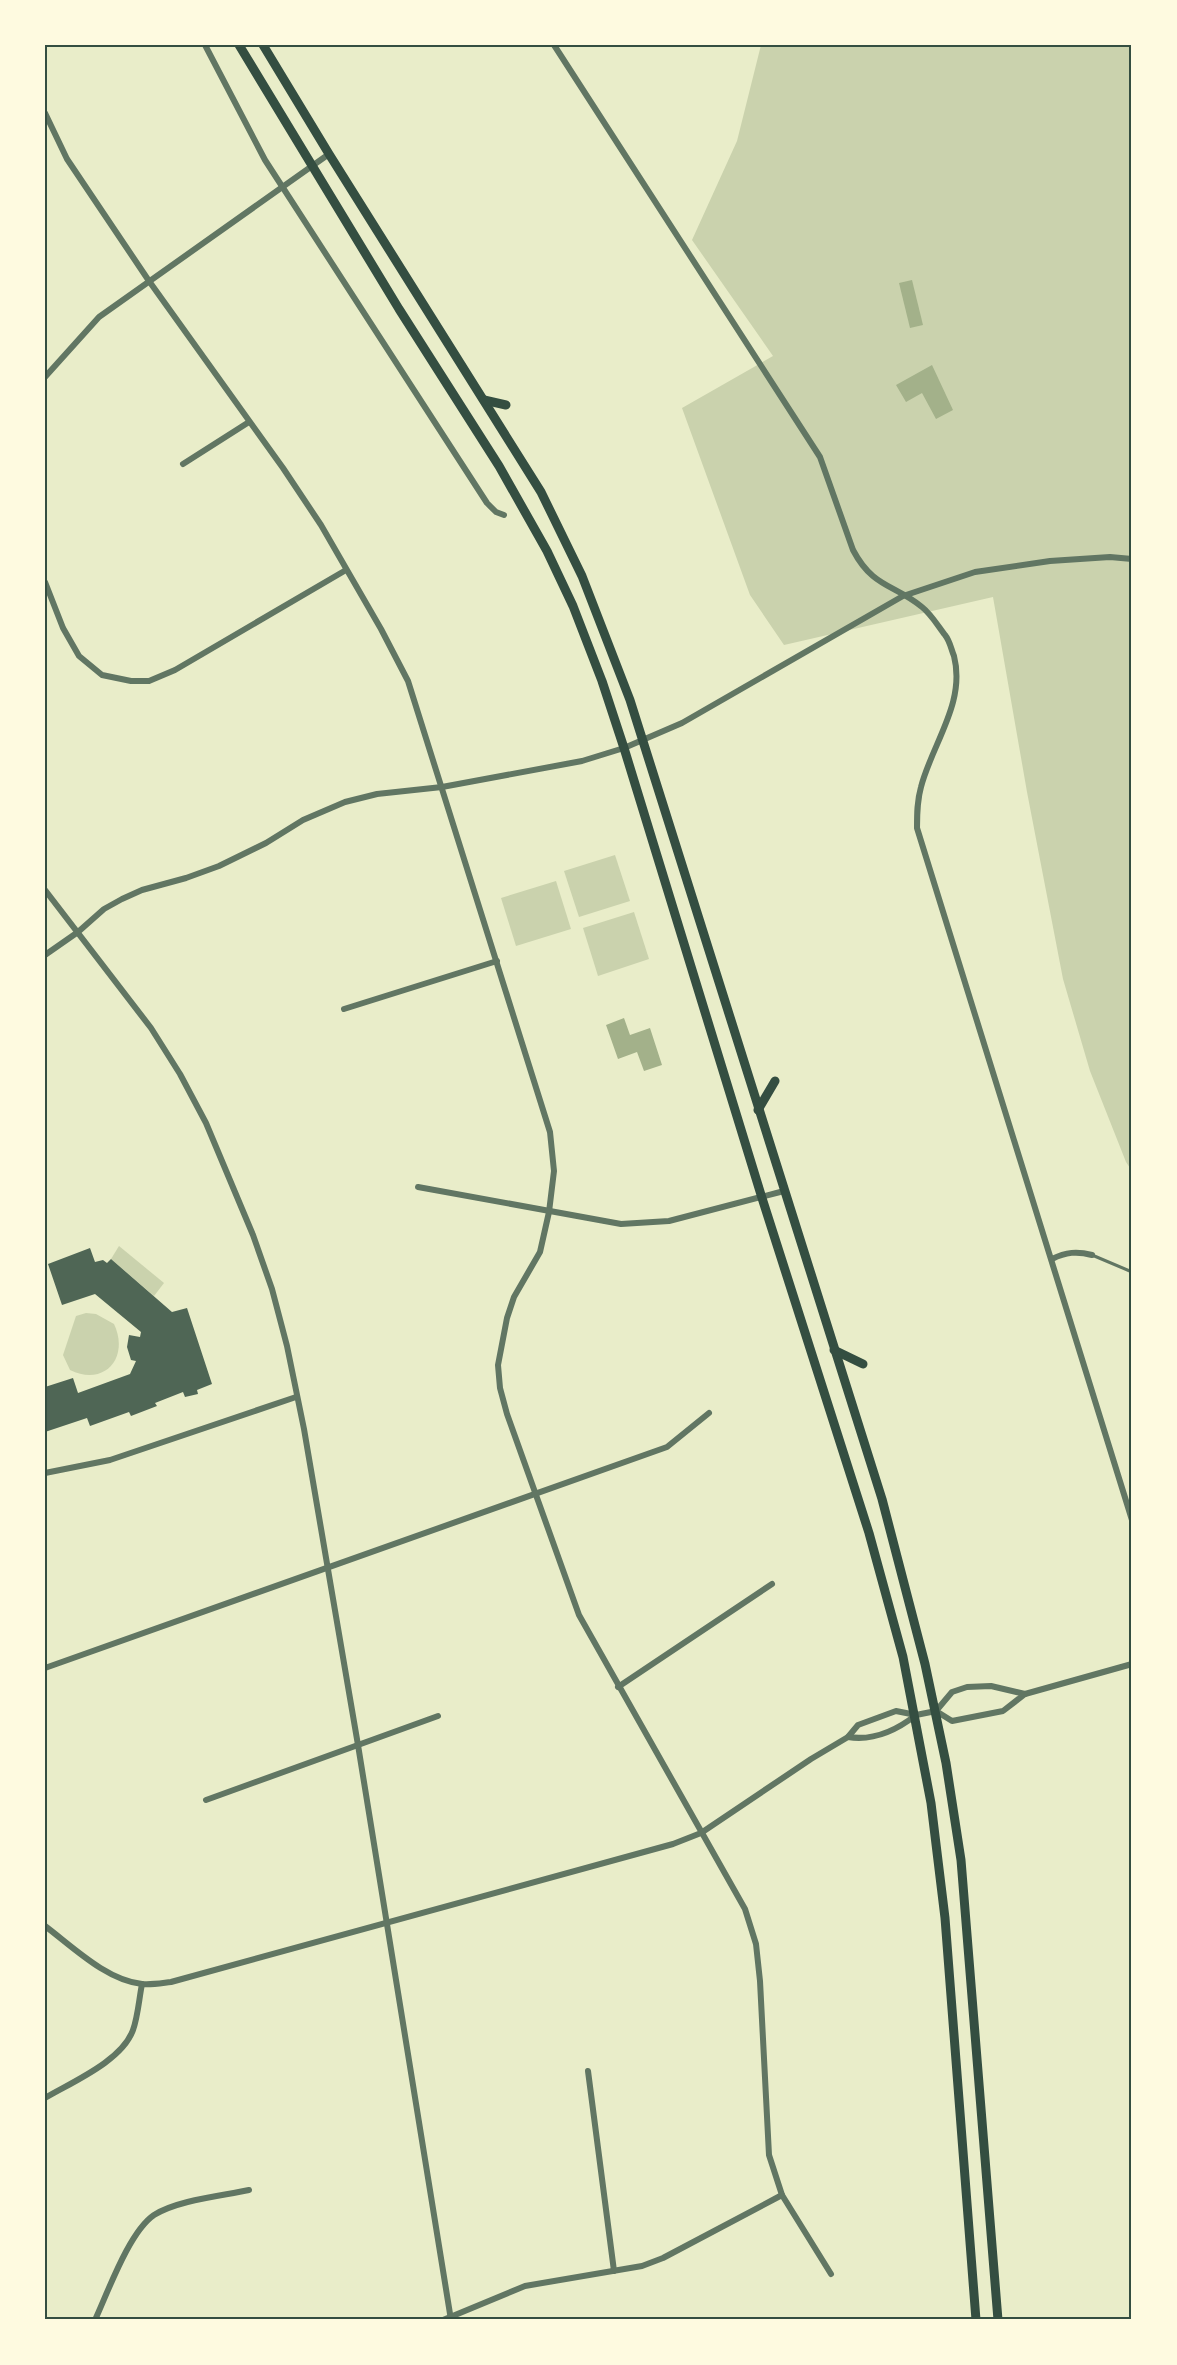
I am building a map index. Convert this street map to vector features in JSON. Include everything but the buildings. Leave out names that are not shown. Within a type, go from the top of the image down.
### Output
[{"type":"main road","points":[[239,45],[499,466],[546,551],[581,627],[624,748],[762,1197],[869,1533],[890,1604],[916,1715],[931,1803],[945,1917],[976,2320]]},
{"type":"main road","points":[[263,45],[541,492],[582,576],[643,740],[882,1499],[914,1615],[936,1711],[961,1860],[998,2320]]},
{"type":"main road","points":[[484,400],[506,405]]},
{"type":"main road","points":[[758,1110],[775,1081]]},
{"type":"main road","points":[[834,1350],[863,1364]]},
{"type":"street","points":[[205,45],[266,160],[487,503],[496,512],[504,515]]},
{"type":"street","points":[[554,45],[820,458],[853,550],[860,563],[875,579],[923,608],[949,640],[957,667],[956,688],[952,707],[921,785],[917,803],[917,828],[1132,1520]]},
{"type":"street","points":[[45,113],[67,159],[149,281],[302,496],[381,629],[408,681],[549,1132],[554,1171],[549,1212],[540,1252],[510,1307],[498,1365],[500,1388],[534,1493],[579,1615],[745,1909],[756,1944],[760,1981],[768,2155],[782,2195],[831,2274]]},
{"type":"street","points":[[45,377],[99,318],[329,154]]},
{"type":"street","points":[[183,464],[249,422]]},
{"type":"street","points":[[45,955],[78,932],[105,909],[122,899],[142,890],[219,866],[266,843],[303,820],[345,802],[378,794],[442,787],[582,761],[624,748],[682,723],[903,596],[975,572],[1050,561],[1110,556],[1132,559]]},
{"type":"street","points":[[45,582],[63,628],[79,656],[102,675],[131,681],[149,681],[175,670],[346,570]]},
{"type":"street","points":[[45,890],[151,1028],[180,1074],[206,1123],[253,1234],[272,1289],[287,1346],[304,1430],[358,1745],[448,2319],[525,2286],[642,2266],[663,2259],[782,2195]]},
{"type":"street","points":[[344,1009],[497,961]]},
{"type":"street","points":[[418,1187],[621,1224],[669,1221],[784,1191]]},
{"type":"street","points":[[1052,1259],[1063,1254],[1078,1252],[1092,1255]]},
{"type":"street","points":[[45,1473],[110,1460],[296,1397]]},
{"type":"street","points":[[45,1668],[667,1447],[710,1413]]},
{"type":"street","points":[[618,1687],[772,1584]]},
{"type":"street","points":[[936,1711],[952,1721],[1003,1711],[1025,1694],[1132,1664]]},
{"type":"street","points":[[45,1926],[99,1966],[118,1977],[142,1984],[171,1983],[673,1844],[701,1833],[848,1737],[858,1725],[896,1711],[916,1715],[936,1711],[952,1692],[967,1687],[991,1686],[1025,1694]]},
{"type":"street","points":[[848,1737],[858,1739],[897,1729],[916,1715]]},
{"type":"street","points":[[206,1800],[438,1716]]},
{"type":"street","points":[[45,2098],[110,2059],[123,2047],[132,2031],[142,1984]]},
{"type":"street","points":[[588,2071],[615,2271]]},
{"type":"street","points":[[95,2320],[126,2251],[154,2215],[177,2206],[249,2190]]},
{"type":"lane","points":[[1092,1255],[1132,1272]]},
{"type":"shaded area","points":[[761,45],[1132,45],[1132,1171],[1126,1162],[1090,1071],[1063,979],[993,597],[784,645],[750,595],[682,408],[773,356],[692,240],[737,141]]},
{"type":"shaded area","points":[[912,280],[923,325],[910,328],[899,283]]},
{"type":"shaded area","points":[[932,365],[953,410],[936,419],[922,393],[906,402],[896,385]]},
{"type":"shaded area","points":[[615,855],[630,901],[579,917],[564,871]]},
{"type":"shaded area","points":[[556,881],[571,929],[516,946],[501,898]]},
{"type":"shaded area","points":[[634,912],[649,959],[598,976],[583,928]]},
{"type":"shaded area","points":[[624,1018],[630,1035],[650,1028],[662,1065],[644,1071],[637,1052],[618,1059],[606,1025]]},
{"type":"shaded area","points":[[119,1246],[164,1283],[154,1296],[111,1259]]},
{"type":"shaded area","points":[[86,1313],[96,1314],[114,1324],[118,1336],[119,1348],[111,1366],[93,1375],[70,1370],[63,1355],[76,1316]]}]
